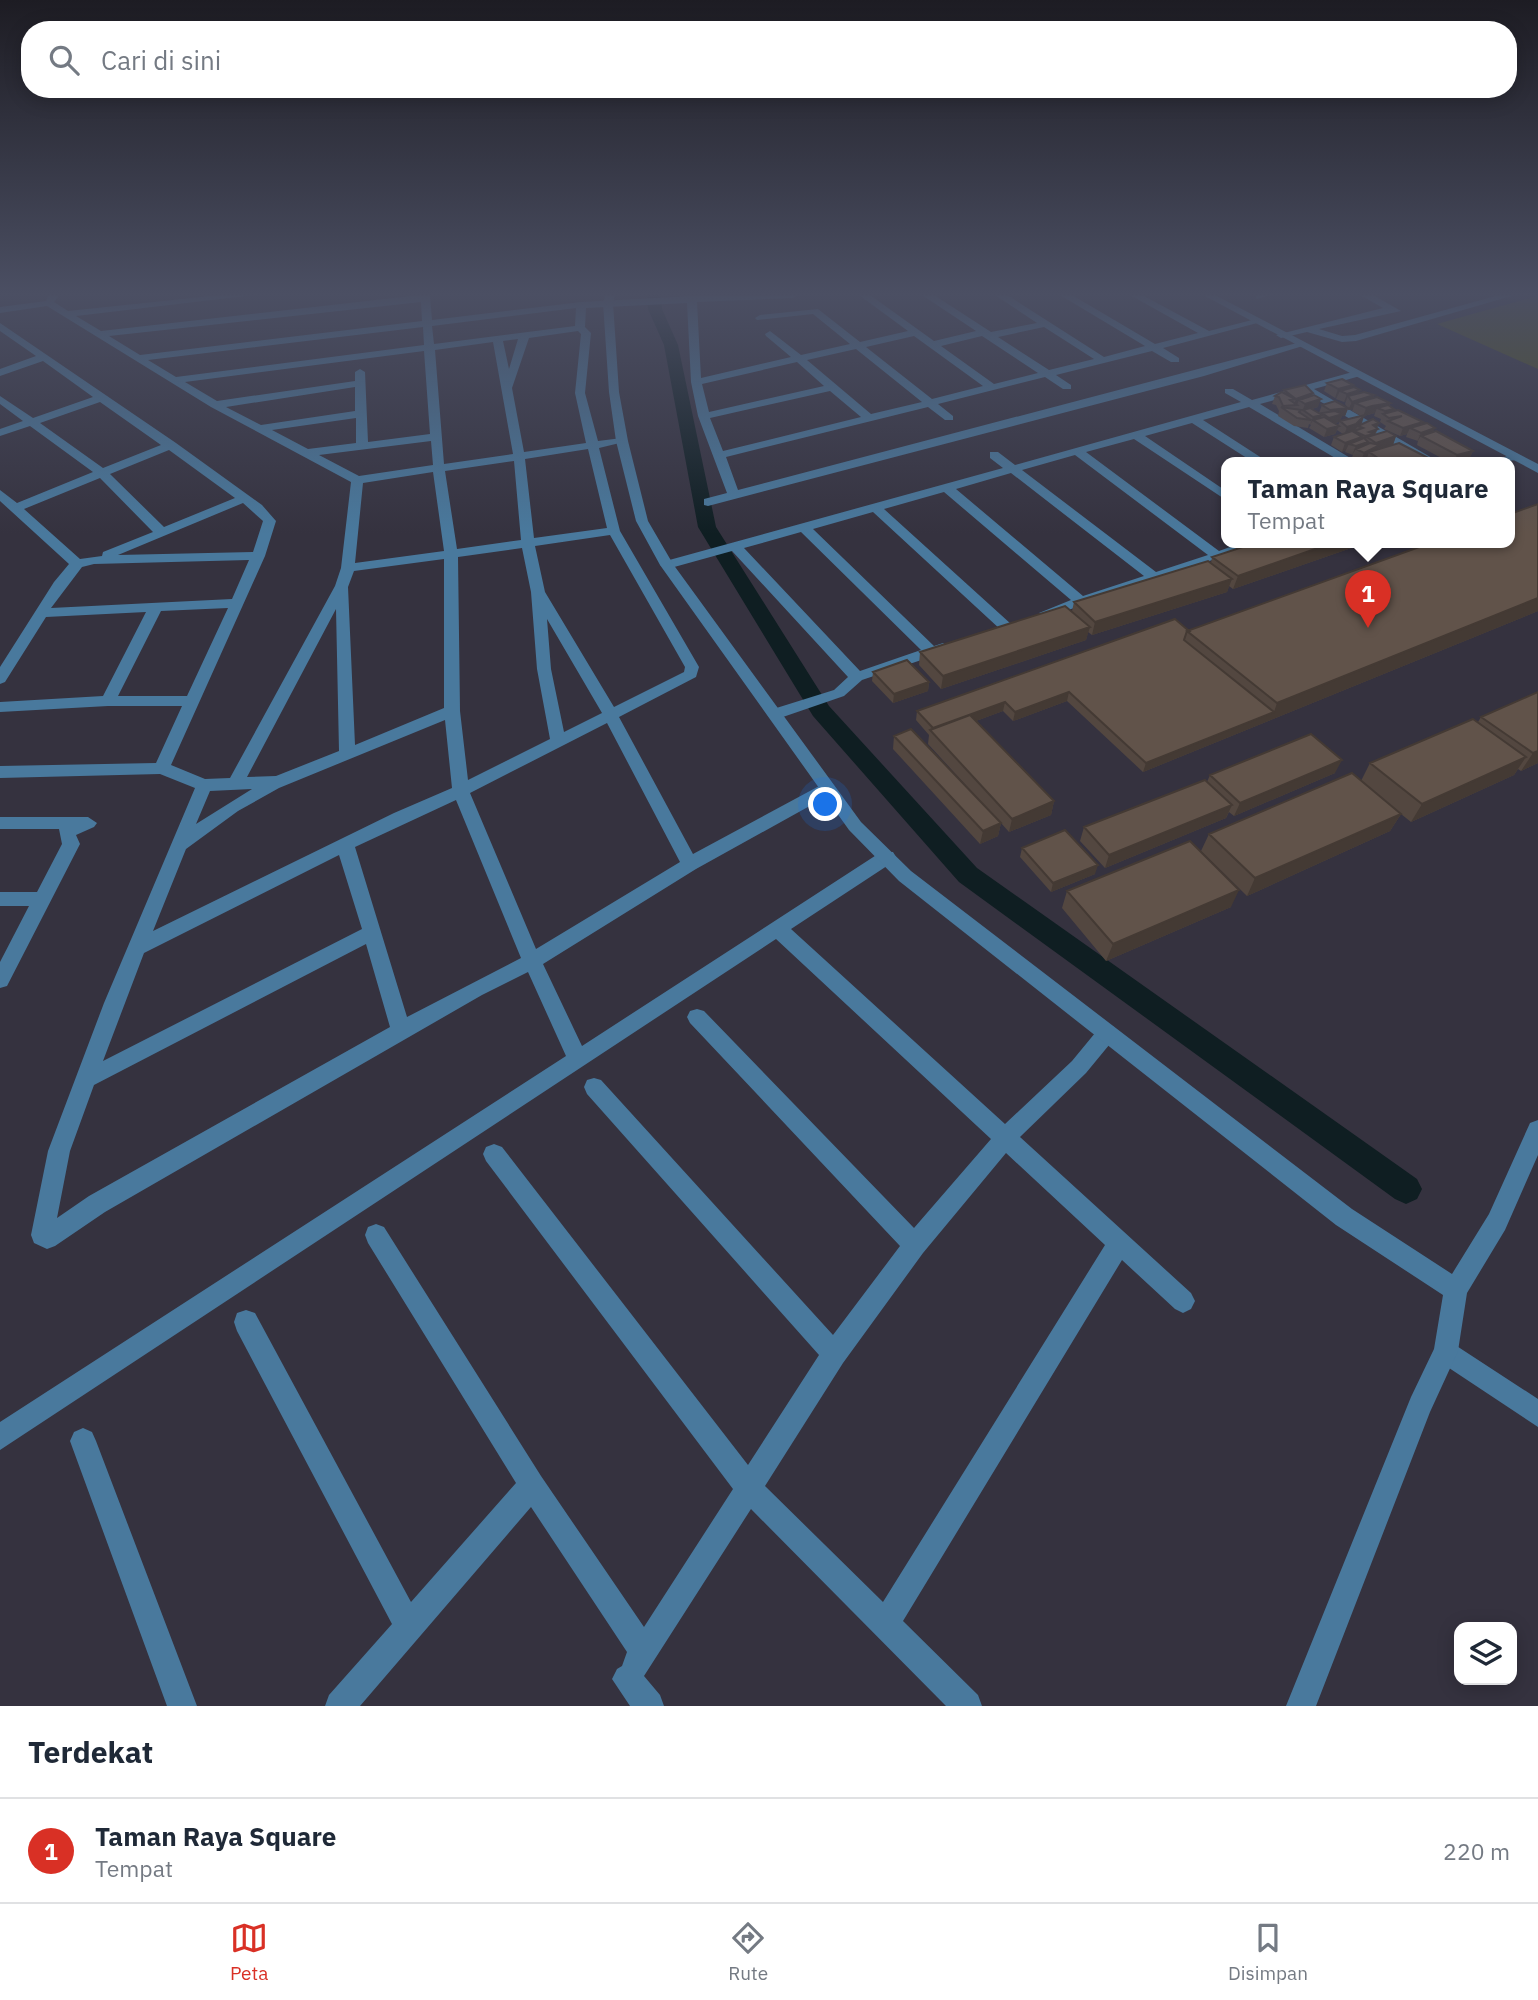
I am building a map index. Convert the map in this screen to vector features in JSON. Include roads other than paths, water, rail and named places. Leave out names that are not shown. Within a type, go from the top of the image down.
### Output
[{"type":"street","points":[[68,375],[172,445],[258,508],[270,521],[258,556],[162,768]]},
{"type":"street","points":[[167,375],[257,429],[357,480],[439,470],[593,444],[622,442]]},
{"type":"street","points":[[176,380],[217,375]]},
{"type":"street","points":[[360,375],[362,446]]},
{"type":"street","points":[[430,375],[451,556],[453,711],[461,791],[532,961],[578,1059]]},
{"type":"street","points":[[505,375],[519,455],[528,543],[538,592],[544,669],[558,740]]},
{"type":"street","points":[[508,391],[513,375]]},
{"type":"street","points":[[136,948],[682,681],[692,671],[614,531],[580,393],[582,375]]},
{"type":"street","points":[[613,375],[622,442],[642,521],[667,565],[855,827],[905,876],[1344,1217],[1456,1290]]},
{"type":"street","points":[[696,375],[704,416],[734,495]]},
{"type":"street","points":[[696,382],[732,375]]},
{"type":"street","points":[[818,375],[869,418]]},
{"type":"street","points":[[895,375],[949,418]]},
{"type":"street","points":[[973,375],[991,387]]},
{"type":"street","points":[[720,455],[1041,375]]},
{"type":"street","points":[[1049,375],[1068,387]]},
{"type":"street","points":[[708,502],[1198,375]]},
{"type":"street","points":[[667,565],[1354,375]]},
{"type":"street","points":[[1357,375],[1514,457]]},
{"type":"street","points":[[215,405],[360,383]]},
{"type":"street","points":[[704,416],[833,387]]},
{"type":"street","points":[[1305,388],[1424,457]]},
{"type":"street","points":[[1229,391],[1343,457]]},
{"type":"street","points":[[0,433],[103,397]]},
{"type":"street","points":[[0,399],[103,474],[163,534]]},
{"type":"street","points":[[257,429],[361,414]]},
{"type":"street","points":[[1193,419],[1254,457]]},
{"type":"street","points":[[1136,435],[1221,493]]},
{"type":"street","points":[[307,453],[436,437]]},
{"type":"street","points":[[17,507],[172,445]]},
{"type":"street","points":[[1076,451],[1218,556]]},
{"type":"street","points":[[994,455],[1154,577]]},
{"type":"street","points":[[1515,458],[1538,469]]},
{"type":"street","points":[[235,785],[342,586],[348,568],[357,480]]},
{"type":"street","points":[[946,487],[1081,602]]},
{"type":"street","points":[[0,494],[77,564]]},
{"type":"street","points":[[0,679],[61,582],[77,564],[163,534],[243,499]]},
{"type":"street","points":[[875,507],[1012,625],[1241,548]]},
{"type":"street","points":[[804,527],[931,652]]},
{"type":"street","points":[[348,568],[451,556],[614,531]]},
{"type":"street","points":[[733,546],[857,677]]},
{"type":"street","points":[[94,560],[258,556]]},
{"type":"street","points":[[342,586],[347,755]]},
{"type":"street","points":[[538,592],[610,714],[690,864]]},
{"type":"street","points":[[43,613],[157,605],[237,603]]},
{"type":"street","points":[[108,701],[157,605]]},
{"type":"street","points":[[775,714],[807,701],[839,693],[857,677],[956,644]]},
{"type":"street","points":[[0,707],[108,701],[192,701]]},
{"type":"street","points":[[181,844],[232,807],[278,782],[453,711]]},
{"type":"street","points":[[0,772],[162,768],[204,785],[278,782]]},
{"type":"street","points":[[204,785],[136,948],[60,1151],[47,1200],[43,1235],[47,1238],[97,1204],[475,989],[532,961],[690,864],[827,789]]},
{"type":"street","points":[[0,823],[88,823],[66,832],[71,844],[0,980]]},
{"type":"street","points":[[345,845],[402,1032]]},
{"type":"street","points":[[0,1437],[887,857]]},
{"type":"street","points":[[0,900],[44,899]]},
{"type":"street","points":[[779,930],[1183,1301]]},
{"type":"street","points":[[89,1078],[373,932]]},
{"type":"street","points":[[697,1017],[915,1245]]},
{"type":"street","points":[[636,1666],[834,1354],[915,1245],[1005,1138],[1079,1067],[1107,1033]]},
{"type":"street","points":[[594,1087],[834,1354]]},
{"type":"street","points":[[1301,1706],[1420,1406],[1446,1351],[1456,1290],[1497,1222],[1538,1130]]},
{"type":"street","points":[[494,1154],[748,1488],[967,1706]]},
{"type":"street","points":[[376,1235],[532,1485],[636,1666],[649,1706]]},
{"type":"street","points":[[885,1624],[1119,1243]]},
{"type":"street","points":[[246,1322],[409,1627]]},
{"type":"street","points":[[1446,1351],[1538,1415]]},
{"type":"street","points":[[83,1441],[182,1706]]},
{"type":"street","points":[[340,1706],[532,1485]]},
{"type":"waterway","points":[[677,375],[707,527],[821,711],[968,875],[1406,1189]]},
{"type":"place","name":"Taman Raya Square","points":[[1368,628]]}]
